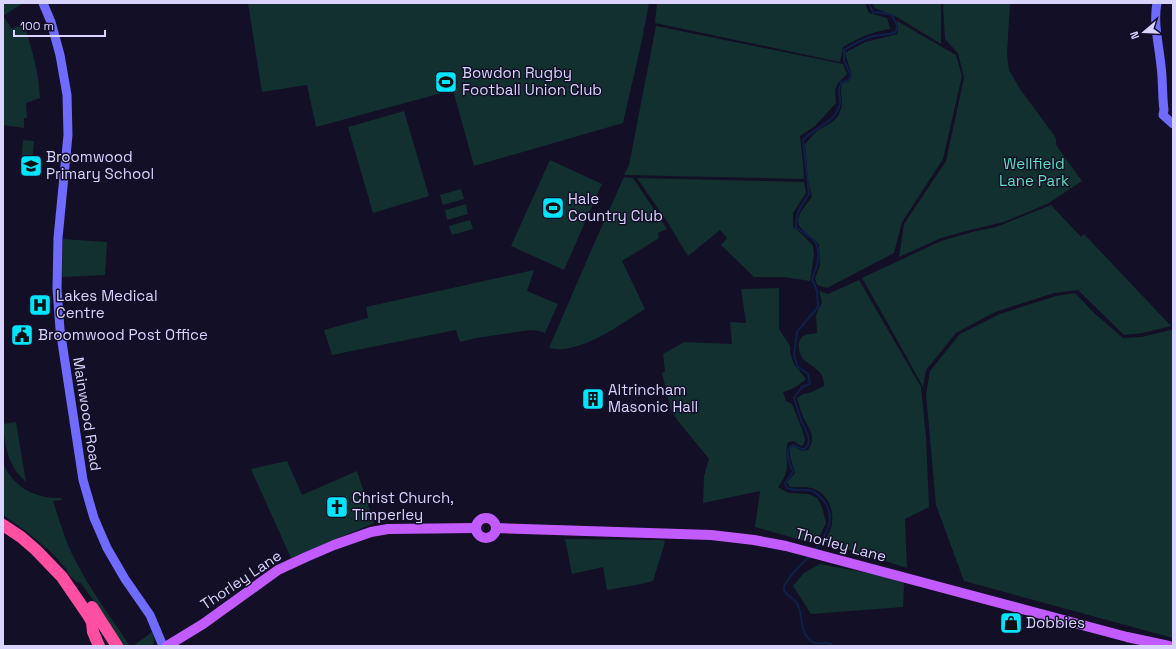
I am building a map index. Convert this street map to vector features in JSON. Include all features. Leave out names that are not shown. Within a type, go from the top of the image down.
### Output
[{"type":"highway","points":[[3,525],[21,537],[36,550],[62,577],[92,622],[100,628],[110,646]]},
{"type":"highway","points":[[62,577],[82,591],[117,646]]},
{"type":"highway","points":[[92,622],[93,632],[99,646]]},
{"type":"main road","points":[[487,518],[490,518],[495,522],[496,528],[494,534],[486,538],[480,536],[476,531],[476,528],[476,524],[480,519],[487,518]]},
{"type":"main road","name":"Thorley Lane","points":[[167,646],[203,624],[278,570],[334,545],[388,528],[476,528]]},
{"type":"main road","name":"Thorley Lane","points":[[496,528],[711,535],[754,540],[786,546],[1127,637],[1169,646]]},
{"type":"street","name":"Mainwood Road","points":[[42,3],[51,22],[60,55],[68,102],[68,135],[58,238],[57,289],[60,329],[83,480],[91,508],[105,545],[125,579],[150,615],[163,646]]},
{"type":"street","points":[[1157,3],[1156,25],[1162,68],[1163,115],[1173,124]]},
{"type":"green space","points":[[3,3],[23,3],[3,16]]},
{"type":"green space","name":"Bowdon Rugby Football Union Club","points":[[248,3],[649,3],[623,123],[474,166],[453,90],[316,127],[307,85],[262,92]]},
{"type":"green space","points":[[657,3],[866,3],[869,13],[887,18],[890,29],[865,36],[843,47],[840,62],[655,23]]},
{"type":"green space","points":[[872,3],[941,3],[941,44],[897,17],[875,8]]},
{"type":"green space","name":"Wellfield Lane Park","points":[[943,3],[1010,3],[1007,54],[1009,70],[1020,89],[1054,135],[1056,145],[1082,181],[1049,203],[1004,222],[941,238],[899,257],[904,224],[946,161],[964,78],[958,53],[945,39]]},
{"type":"green space","points":[[3,16],[12,29],[21,24],[25,27],[37,71],[40,98],[26,103],[27,118],[24,118],[24,128],[3,125]]},
{"type":"green space","points":[[897,21],[956,55],[962,76],[943,159],[902,222],[894,253],[827,288],[817,285],[815,278],[820,266],[819,244],[801,228],[798,220],[801,212],[812,197],[808,180],[805,144],[816,132],[833,121],[839,114],[842,103],[842,84],[848,82],[852,76],[845,53],[865,42],[898,34]]},
{"type":"green space","points":[[656,26],[843,64],[847,74],[838,83],[835,90],[836,103],[815,126],[800,136],[804,179],[624,175],[629,165]]},
{"type":"green space","points":[[404,111],[429,196],[373,213],[348,127]]},
{"type":"green space","points":[[23,140],[34,141],[32,162],[21,162]]},
{"type":"green space","points":[[550,160],[602,184],[564,270],[511,246]]},
{"type":"green space","points":[[624,177],[633,178],[667,229],[658,233],[659,238],[622,261],[645,309],[596,339],[575,347],[562,349],[549,348],[597,237]]},
{"type":"green space","points":[[637,178],[804,182],[806,193],[793,213],[793,227],[813,246],[814,255],[810,281],[784,277],[754,277],[721,245],[727,238],[720,230],[688,256],[668,223]]},
{"type":"green space","points":[[461,189],[464,199],[443,205],[440,195]]},
{"type":"green space","points":[[466,204],[468,214],[447,220],[445,210]]},
{"type":"green space","points":[[1051,205],[1081,237],[1084,234],[1171,326],[1143,333],[1124,335],[1078,290],[1054,293],[995,312],[956,333],[926,370],[923,387],[862,278],[941,241],[996,227]]},
{"type":"green space","points":[[470,220],[473,229],[452,235],[449,226]]},
{"type":"green space","points":[[63,239],[107,242],[105,275],[62,277]]},
{"type":"green space","points":[[534,270],[527,291],[558,304],[545,333],[531,330],[476,338],[460,342],[456,330],[332,355],[324,330],[368,318],[366,307]]},
{"type":"green space","points":[[859,280],[921,387],[926,437],[929,507],[905,519],[907,568],[824,542],[832,525],[832,512],[829,502],[819,491],[808,488],[790,487],[787,482],[795,473],[790,456],[790,448],[793,446],[802,451],[808,450],[812,440],[811,432],[802,414],[797,398],[803,394],[812,392],[824,386],[822,375],[802,358],[799,349],[799,342],[803,336],[817,333],[816,315],[822,302],[819,291],[828,294]]},
{"type":"green space","points":[[779,288],[779,329],[790,346],[790,353],[794,364],[806,379],[795,387],[783,392],[786,401],[792,404],[805,440],[801,446],[794,441],[788,442],[786,452],[786,471],[778,487],[789,493],[809,494],[817,498],[822,507],[826,523],[819,538],[805,541],[755,527],[760,491],[703,503],[704,476],[709,459],[678,421],[671,410],[662,373],[665,372],[663,354],[684,342],[732,344],[730,322],[746,323],[741,289]]},
{"type":"green space","points":[[1075,293],[1094,313],[1123,338],[1141,337],[1171,330],[1173,331],[1173,638],[964,581],[936,505],[926,395],[930,371],[960,334],[1000,314],[1056,296]]},
{"type":"green space","points":[[16,422],[26,482],[11,463],[6,448],[3,424]]},
{"type":"green space","points":[[287,461],[302,495],[357,471],[374,523],[291,558],[251,469]]},
{"type":"green space","points":[[3,463],[13,479],[26,490],[42,496],[61,498],[62,500],[53,501],[72,554],[92,590],[130,646],[123,646],[105,616],[80,582],[78,583],[68,574],[67,570],[52,553],[26,531],[3,515]]},
{"type":"green space","points":[[565,539],[663,540],[665,542],[653,581],[607,590],[603,567],[572,574]]},
{"type":"green space","points":[[820,564],[879,575],[904,583],[903,607],[811,614],[793,586],[804,573]]},
{"type":"green space","points":[[152,632],[154,641],[152,646],[133,646]]},
{"type":"waterway","points":[[814,551],[826,533],[828,527],[830,520],[828,507],[823,499],[812,491],[790,489],[787,488],[785,483],[793,472],[788,457],[789,448],[793,445],[805,449],[809,441],[794,398],[802,387],[810,384],[808,374],[798,367],[794,355],[797,332],[818,307],[817,291],[812,279],[818,259],[818,248],[813,239],[796,228],[798,213],[809,194],[803,140],[833,118],[839,107],[839,91],[841,83],[847,81],[851,76],[844,60],[844,50],[869,37],[896,32],[897,25],[892,15],[878,12],[873,13],[869,3]]},
{"type":"waterway","points":[[810,556],[790,577],[784,590],[797,603],[803,629],[808,638],[815,643],[829,643],[831,646]]},
{"type":"place","name":"Bowdon Rugby Football Union Club","points":[[446,82]]},
{"type":"place","name":"Broomwood Primary School","points":[[31,166]]},
{"type":"place","name":"Hale Country Club","points":[[553,208]]},
{"type":"place","name":"Lakes Medical Centre","points":[[40,305]]},
{"type":"place","name":"Broomwood Post Office","points":[[22,335]]},
{"type":"place","name":"Altrincham Masonic Hall","points":[[593,399]]},
{"type":"place","name":"Christ Church, Timperley","points":[[337,507]]},
{"type":"place","name":"Dobbies","points":[[1011,623]]}]
